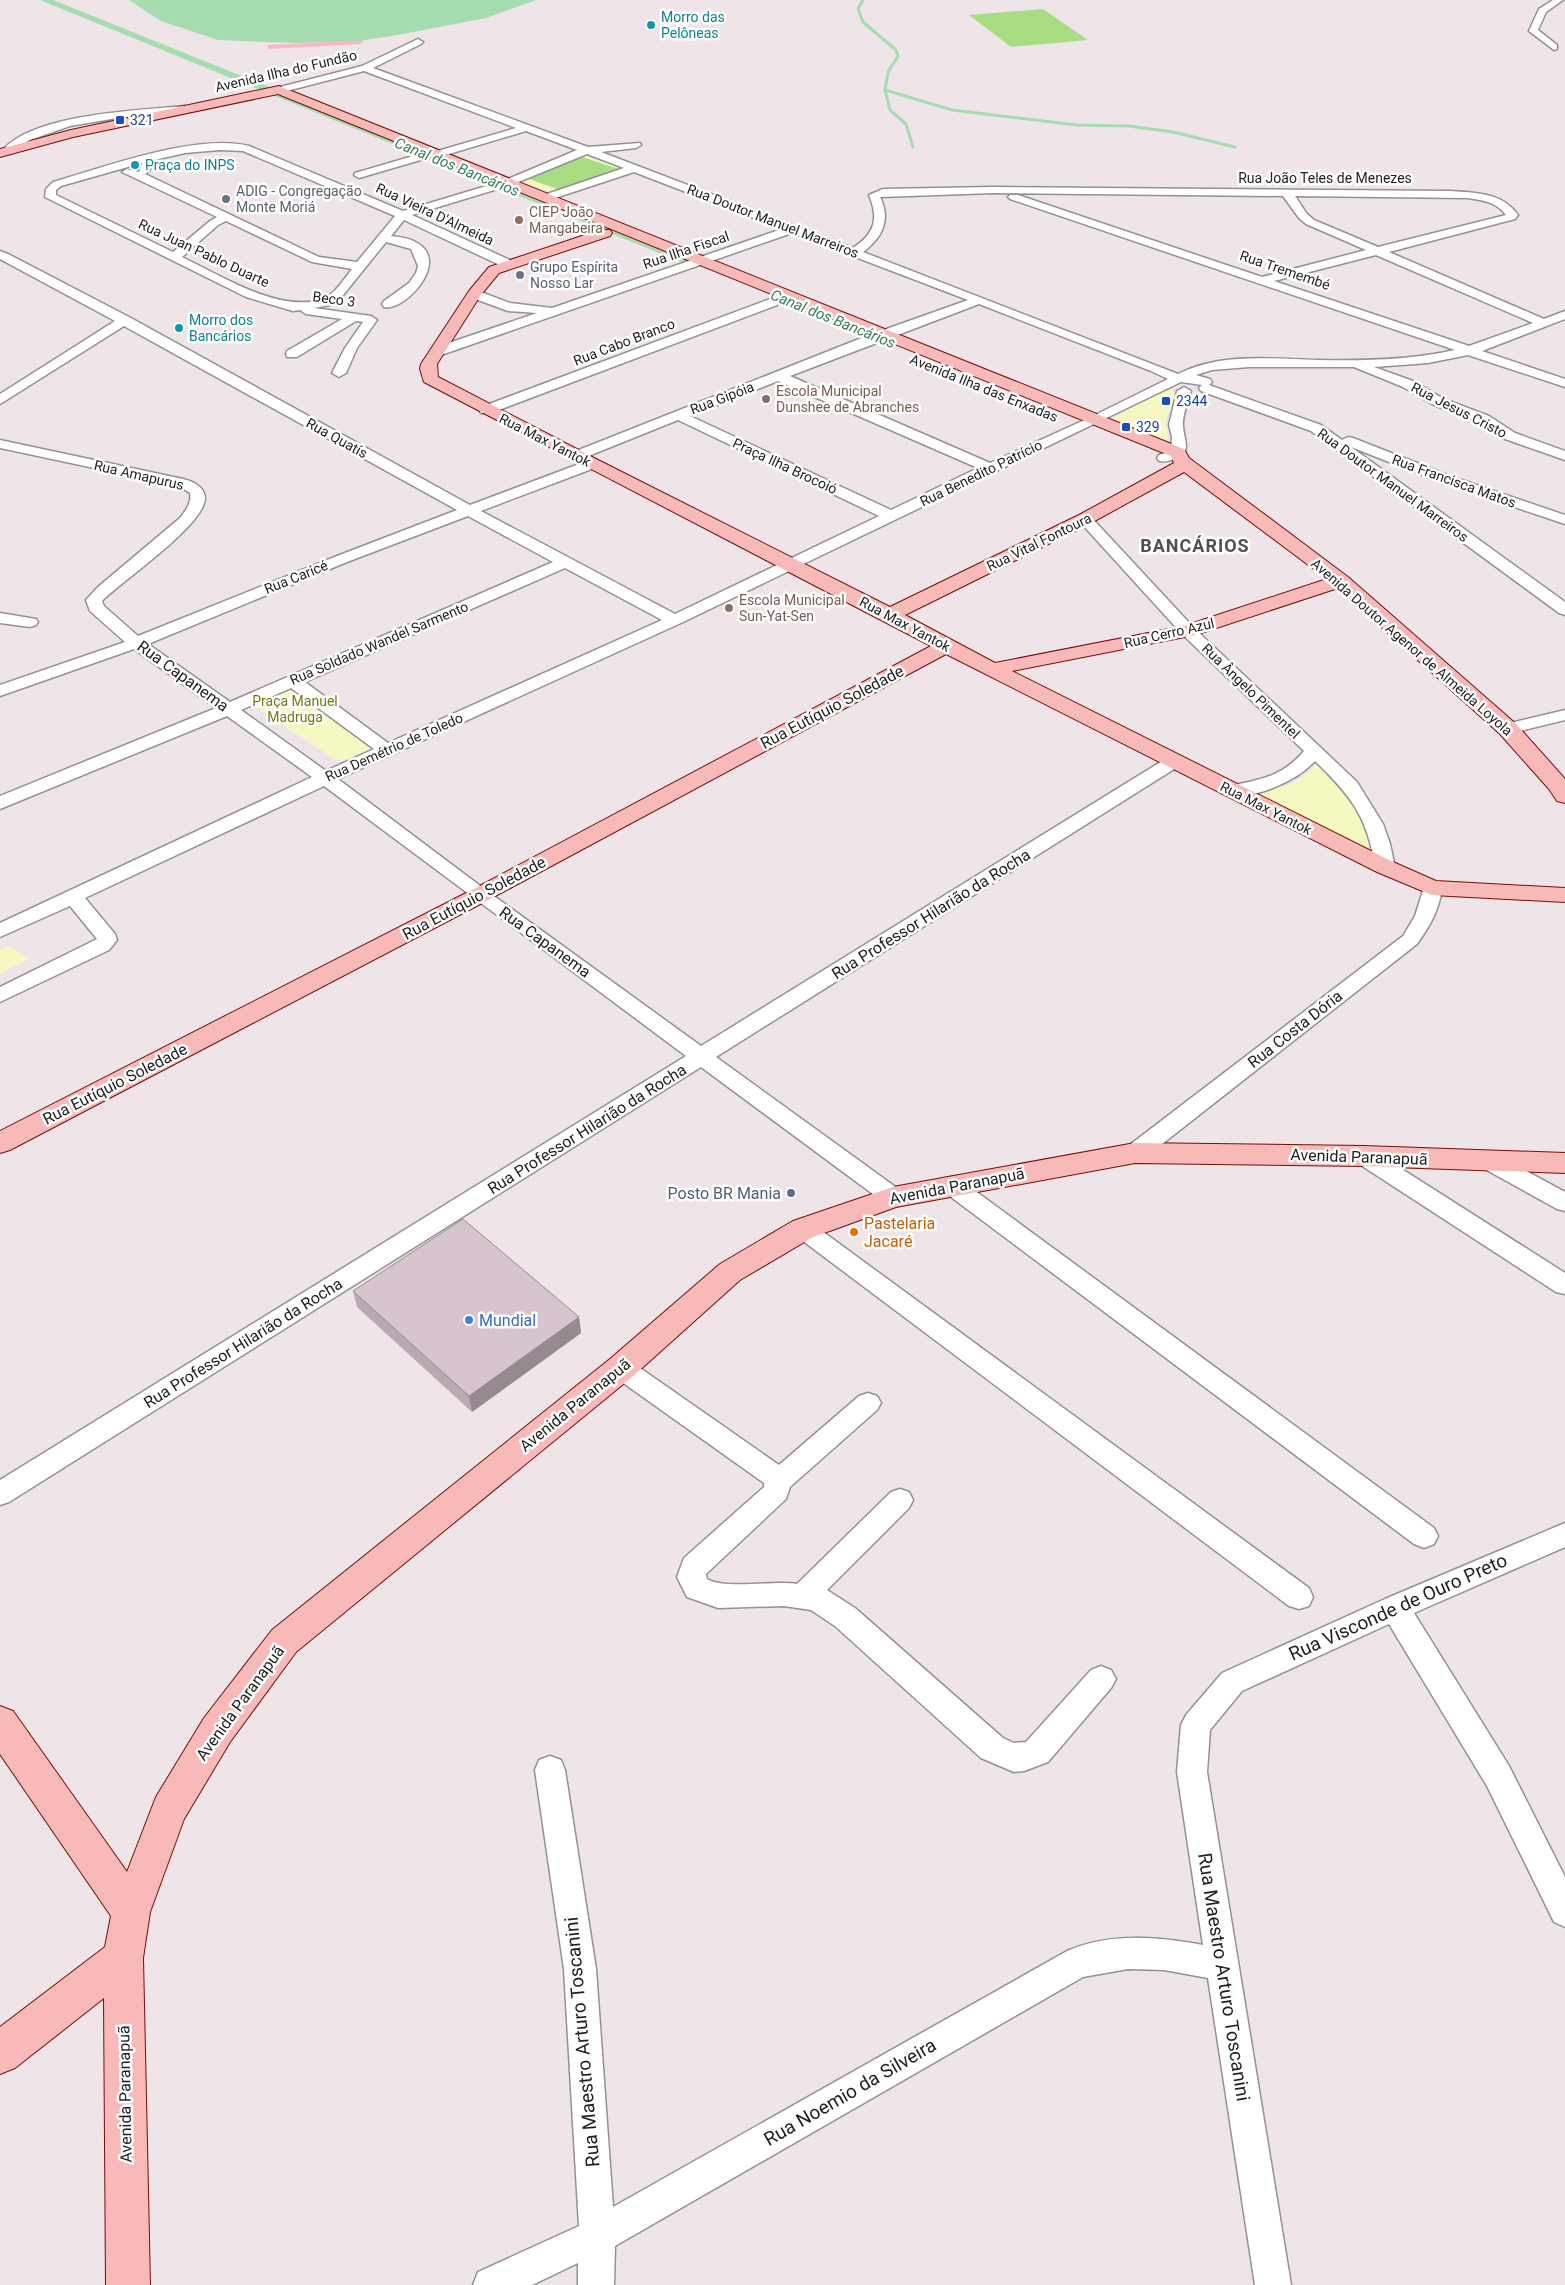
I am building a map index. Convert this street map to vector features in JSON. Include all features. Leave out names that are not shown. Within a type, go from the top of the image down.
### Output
[{"type":"street","points":[[1554,47],[1533,31],[1542,11],[1559,0]]},
{"type":"street","name":"Avenida Ilha do Fundão","points":[[4,151],[25,137],[54,127],[185,109],[263,94],[365,68],[418,42]]},
{"type":"street","name":"Rua Doutor Manuel Marreiros","points":[[365,68],[980,300],[1156,368],[1180,382]]},
{"type":"street","name":"Avenida Ilha das Enxadas","points":[[278,90],[435,154],[605,233],[694,263],[884,334],[1096,420],[1177,459]]},
{"type":"street","name":"Avenida Ilha das Enxadas","points":[[263,94],[420,157],[545,198],[694,263],[773,302],[1079,427],[1177,459]]},
{"type":"street","name":"Avenida Ilha do Fundão","points":[[4,151],[141,116]]},
{"type":"street","points":[[54,127],[72,134]]},
{"type":"street","points":[[435,154],[526,128]]},
{"type":"street","points":[[402,215],[501,185],[585,151],[636,145]]},
{"type":"street","name":"Rua Vieira D'Almeida","points":[[107,169],[186,149],[208,146],[245,148],[402,215],[508,264]]},
{"type":"street","points":[[359,175],[420,157]]},
{"type":"street","points":[[141,176],[150,158]]},
{"type":"street","points":[[545,198],[634,168]]},
{"type":"street","points":[[107,169],[141,176],[228,216],[316,260],[358,266]]},
{"type":"street","name":"Rua Juan Pablo Duarte","points":[[107,169],[57,184],[51,189],[52,197],[176,256],[250,294],[293,308],[326,302],[336,296],[358,266],[402,215]]},
{"type":"street","name":"Rua João Teles de Menezes","points":[[854,252],[872,240],[877,228],[880,212],[874,195],[883,192],[993,190],[1450,194],[1477,197],[1504,204],[1512,215],[1263,280]]},
{"type":"street","name":"Rua Tremembé","points":[[993,190],[1565,383]]},
{"type":"street","points":[[1287,193],[1305,219],[1374,251],[1544,323]]},
{"type":"street","points":[[176,256],[214,222],[228,216]]},
{"type":"street","name":"Rua Ilha Fiscal","points":[[440,351],[792,229]]},
{"type":"street","name":"Rua Max Yantok","points":[[605,233],[508,264],[487,275],[428,368],[430,379],[486,410],[789,565],[890,614],[946,646],[1385,867],[1432,888],[1565,895]]},
{"type":"street","points":[[382,238],[413,245],[424,260],[422,274],[412,288],[388,304]]},
{"type":"street","name":"Rua Quatís","points":[[0,255],[125,320],[564,563],[675,620]]},
{"type":"street","name":"Rua Ilha Fiscal","points":[[474,294],[508,307],[560,310]]},
{"type":"street","name":"Rua Gipóia","points":[[584,460],[678,415],[868,340],[980,300]]},
{"type":"street","name":"Rua Cabo Branco","points":[[486,410],[773,302]]},
{"type":"street","name":"Beco 3","points":[[293,308],[371,320],[351,348],[339,373]]},
{"type":"street","points":[[1180,382],[1199,370],[1215,366],[1257,363],[1352,363],[1429,358],[1473,351],[1565,315]]},
{"type":"street","points":[[292,354],[354,317]]},
{"type":"street","points":[[0,400],[125,320]]},
{"type":"street","points":[[1180,382],[1197,391],[1223,369],[1257,363]]},
{"type":"street","name":"Rua Jesus Cristo","points":[[1352,363],[1408,384],[1439,402],[1484,419],[1510,436],[1565,456]]},
{"type":"street","points":[[779,376],[990,468]]},
{"type":"street","points":[[1177,459],[1178,436],[1176,425],[1180,382]]},
{"type":"street","name":"Rua Benedito Patrício","points":[[789,565],[990,468],[1180,382]]},
{"type":"street","name":"Rua Doutor Manuel Marreiros","points":[[1206,385],[1316,428],[1565,610]]},
{"type":"street","name":"Praça Ilha Brocoió","points":[[678,415],[892,516]]},
{"type":"street","name":"Rua Francisca Matos","points":[[1316,428],[1446,479],[1565,520]]},
{"type":"street","name":"Rua Amapurus","points":[[0,444],[183,483],[194,489],[198,498],[195,510],[151,552],[101,590]]},
{"type":"street","name":"Rua Vital Fontoura","points":[[890,614],[1085,519],[1177,459]]},
{"type":"street","name":"Avenida Doutor Agenor de Almeida Loyola","points":[[1177,459],[1341,581],[1508,729],[1558,785],[1565,796]]},
{"type":"street","name":"Rua Caricé","points":[[0,691],[136,642],[342,559],[471,512],[584,460]]},
{"type":"street","points":[[1397,489],[1446,479]]},
{"type":"street","name":"Rua Ângelo Pimentel","points":[[1085,519],[1188,631],[1351,786],[1370,812],[1382,848],[1385,867]]},
{"type":"street","name":"Rua Soldado Wandel Sarmento","points":[[0,803],[229,710],[564,563]]},
{"type":"street","name":"Rua Demétrio de Toledo","points":[[0,931],[74,898],[325,778],[675,620],[789,565]]},
{"type":"street","name":"Rua Cerro Azul","points":[[993,669],[1188,631],[1341,581]]},
{"type":"street","name":"Rua Capanema","points":[[101,590],[94,600],[96,608],[136,642],[325,778],[480,895],[893,1196]]},
{"type":"street","points":[[0,618],[30,622]]},
{"type":"street","name":"Rua Eutíquio Soledade","points":[[0,1143],[480,895],[946,646]]},
{"type":"street","points":[[292,681],[388,751]]},
{"type":"street","points":[[1508,729],[1565,715]]},
{"type":"street","name":"Rua Ângelo Pimentel","points":[[1232,791],[1262,786],[1285,778],[1302,766],[1314,751]]},
{"type":"street","name":"Rua Professor Hilarião da Rocha","points":[[0,1494],[1174,762]]},
{"type":"street","name":"Rua Costa Dória","points":[[1135,1153],[1410,940],[1423,923],[1430,908],[1432,888]]},
{"type":"street","points":[[0,995],[102,946],[106,940],[105,934],[74,898]]},
{"type":"street","name":"Avenida Paranapuã","points":[[128,2285],[123,1958],[132,1912],[169,1810],[217,1730],[284,1641],[621,1368],[730,1272],[803,1228],[893,1196],[1135,1153],[1364,1156],[1491,1162],[1565,1163]]},
{"type":"street","points":[[1364,1156],[1565,1285]]},
{"type":"street","points":[[1491,1162],[1565,1203]]},
{"type":"street","points":[[951,1185],[1424,1536]]},
{"type":"street","points":[[803,1228],[1299,1597]]},
{"type":"street","points":[[621,1368],[773,1475],[777,1483],[776,1491],[694,1567],[691,1578],[697,1588],[718,1596],[803,1596],[817,1599],[845,1617],[992,1748],[1008,1757],[1024,1759],[1037,1752],[1100,1679]]},
{"type":"street","points":[[777,1483],[868,1402]]},
{"type":"street","points":[[803,1596],[900,1500]]},
{"type":"street","name":"Rua Visconde de Ouro Preto","points":[[1232,1682],[1395,1608],[1565,1535]]},
{"type":"street","points":[[1395,1608],[1498,1776],[1565,1910]]},
{"type":"street","name":"Rua Maestro Arturo Toscanini","points":[[1232,1682],[1196,1725],[1192,1772],[1273,2285]]},
{"type":"street","points":[[0,1723],[132,1912]]},
{"type":"street","name":"Rua Maestro Arturo Toscanini","points":[[550,1770],[580,1968],[597,2236],[596,2285]]},
{"type":"street","name":"Rua Noemio da Silveira","points":[[491,2285],[597,2236],[1078,1962],[1128,1953],[1164,1954],[1222,1964]]},
{"type":"street","points":[[0,2053],[123,1958]]},
{"type":"street","points":[[80,1991],[101,1992],[124,2003]]},
{"type":"sand","points":[[364,40],[360,44],[268,49],[268,45]]},
{"type":"green space","points":[[584,155],[625,168],[553,193],[520,181]]},
{"type":"green space","points":[[1167,389],[1179,394],[1166,418],[1168,440],[1160,441],[1116,421],[1116,417],[1119,414]]},
{"type":"green space","name":"Praça Manuel Madruga","points":[[291,687],[374,748],[346,761],[336,760],[255,707],[256,701]]},
{"type":"green space","points":[[1319,761],[1338,777],[1373,841],[1366,847],[1360,847],[1269,804],[1255,792],[1290,784],[1304,775]]},
{"type":"green space","points":[[10,946],[29,959],[0,973],[0,949]]},
{"type":"shaded area","points":[[129,0],[536,0],[486,18],[392,36],[358,41],[295,43],[218,40],[161,21]]},
{"type":"shaded area","points":[[1043,9],[1088,40],[1011,47],[969,15]]},
{"type":"shaded area","points":[[582,157],[619,169],[560,190],[529,179]]},
{"type":"building","name":"Mundial","points":[[463,1219],[579,1317],[469,1396],[353,1291]]},
{"type":"waterway","name":"Canal dos Bancários","points":[[45,0],[685,259]]},
{"type":"waterway","points":[[863,0],[858,9],[863,22],[896,50],[898,56],[888,72],[885,90]]},
{"type":"waterway","points":[[885,90],[952,110],[1077,125],[1129,126],[1173,132],[1235,147]]},
{"type":"waterway","points":[[885,90],[890,110],[906,124],[913,147]]},
{"type":"place","name":"Morro das Pelôneas","points":[[651,25]]},
{"type":"place","name":"321","points":[[120,120]]},
{"type":"place","name":"Praça do INPS","points":[[135,165]]},
{"type":"place","name":"ADIG - Congregação Monte Moriá","points":[[226,199]]},
{"type":"place","name":"CIEP João Mangabeira","points":[[519,220]]},
{"type":"place","name":"Grupo Espírita Nosso Lar","points":[[520,275]]},
{"type":"place","name":"Morro dos Bancários","points":[[179,328]]},
{"type":"place","name":"Escola Municipal Dunshee de Abranches","points":[[766,399]]},
{"type":"place","name":"2344","points":[[1166,401]]},
{"type":"place","name":"329","points":[[1126,427]]},
{"type":"place","name":"Escola Municipal Sun-Yat-Sen","points":[[729,608]]},
{"type":"place","name":"Posto BR Mania","points":[[791,1193]]},
{"type":"place","name":"Pastelaria Jacaré","points":[[854,1232]]},
{"type":"place","name":"Mundial","points":[[469,1320]]},
{"type":"district","name":"BANCÁRIOS","points":[[1195,545]]}]
